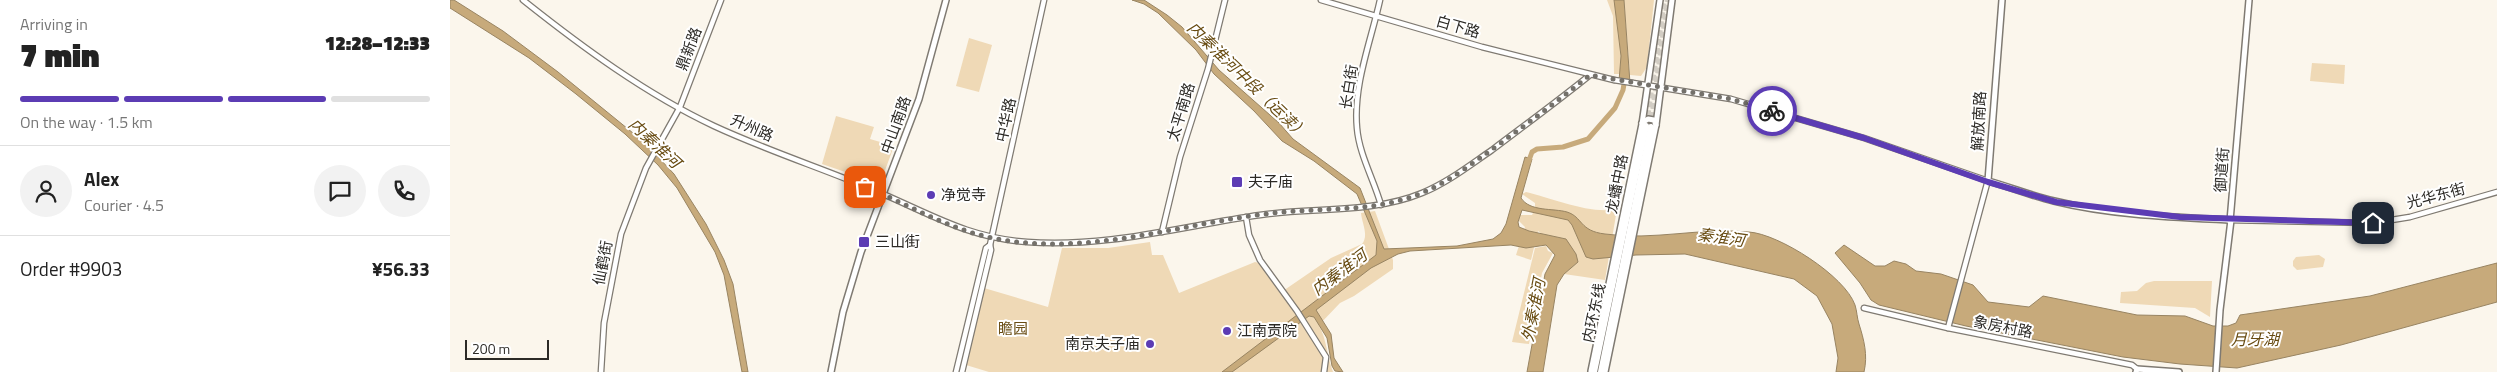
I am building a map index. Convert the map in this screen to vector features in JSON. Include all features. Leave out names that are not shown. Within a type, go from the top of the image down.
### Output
[{"type":"highway","points":[[1616,251],[1627,232],[1648,126]]},
{"type":"highway","name":"内环东线","points":[[1601,372],[1600,360],[1627,232]]},
{"type":"highway","points":[[1610,279],[1612,306]]},
{"type":"highway","points":[[1612,306],[1624,282]]},
{"type":"highway","name":"内环东线","points":[[1593,372],[1600,360]]},
{"type":"main road","name":"升州路","points":[[523,0],[618,69],[712,124],[759,146],[883,194],[962,230],[992,238],[1027,242],[1076,243],[1114,241],[1246,217],[1394,204],[1426,192],[1455,175],[1534,119],[1590,75]]},
{"type":"main road","name":"鼎新路","points":[[680,107],[721,0]]},
{"type":"main road","name":"中山南路","points":[[831,372],[845,306],[861,252],[919,99],[946,0]]},
{"type":"main road","name":"中华路","points":[[956,372],[986,248],[990,245],[992,238],[1044,0]]},
{"type":"main road","name":"太平南路","points":[[1162,232],[1180,157],[1208,69],[1225,0]]},
{"type":"main road","name":"白下路","points":[[1320,0],[1482,47],[1590,75],[1633,84],[1731,99],[1864,138],[1988,182],[2056,202],[2180,217]]},
{"type":"main road","name":"长白街","points":[[1380,0],[1359,89],[1357,129],[1381,205]]},
{"type":"main road","name":"龙蟠中路","points":[[1648,126],[1647,86],[1660,0]]},
{"type":"main road","name":"龙蟠中路","points":[[1627,232],[1648,126],[1661,88],[1672,0]]},
{"type":"main road","name":"解放南路","points":[[1948,328],[1988,182],[2002,0]]},
{"type":"main road","name":"御道街","points":[[2216,372],[2220,310],[2250,0]]},
{"type":"main road","points":[[1654,38],[1661,44],[1667,40]]},
{"type":"main road","name":"仙鹤街","points":[[601,372],[604,323],[621,234],[648,163],[680,107]]},
{"type":"main road","name":"光华东街","points":[[2222,220],[2373,223],[2410,217],[2497,192]]},
{"type":"main road","points":[[1246,217],[1249,235],[1260,260],[1308,327],[1326,357],[1324,372]]},
{"type":"main road","points":[[2180,217],[2222,220]]},
{"type":"main road","name":"中华路","points":[[962,372],[992,250],[990,245]]},
{"type":"main road","points":[[1605,372],[1624,282],[1623,257],[1616,251]]},
{"type":"main road","points":[[1593,372],[1610,279],[1623,257]]},
{"type":"main road","name":"象房村路","points":[[1864,308],[1948,328],[2132,365],[2136,371]]},
{"type":"main road","points":[[2136,371],[2179,372]]},
{"type":"green space","points":[[1607,0],[1614,0],[1615,3],[1621,56],[1620,74],[1614,74],[1613,16]]},
{"type":"green space","points":[[1624,0],[1654,0],[1647,67],[1641,76],[1630,75]]},
{"type":"green space","points":[[969,38],[992,45],[979,92],[956,86]]},
{"type":"green space","points":[[2312,63],[2345,65],[2344,84],[2310,81]]},
{"type":"green space","points":[[836,116],[874,127],[870,139],[894,146],[880,184],[822,164]]},
{"type":"green space","points":[[1526,192],[1584,208],[1596,210],[1617,209],[1605,280],[1564,274],[1578,262],[1565,239],[1542,234],[1538,231],[1531,260],[1516,255],[1525,227],[1518,220],[1520,215],[1532,215],[1535,209],[1535,203],[1522,194]]},
{"type":"green space","name":"瞻园","points":[[1375,211],[1393,260],[1393,269],[1354,296],[1340,303],[1319,325],[1333,372],[989,372],[966,365],[965,355],[984,288],[1048,307],[1062,248],[1108,248],[1150,242],[1152,255],[1163,255],[1179,293],[1255,262],[1259,263],[1280,293],[1331,258],[1362,244],[1365,233],[1361,213]]},
{"type":"green space","points":[[1546,246],[1548,251],[1553,253],[1542,273],[1529,344],[1512,342],[1535,248]]},
{"type":"green space","points":[[2319,255],[2325,259],[2323,267],[2297,270],[2293,266],[2293,261],[2296,257]]},
{"type":"green space","points":[[2154,281],[2212,281],[2210,317],[2195,308],[2120,303],[2121,292],[2137,291],[2146,283]]},
{"type":"water","points":[[450,0],[454,0],[503,31],[558,72],[644,142],[674,174],[706,224],[724,260],[733,284],[748,372],[742,372],[724,275],[715,252],[677,188],[658,165],[625,134],[529,58],[450,8]]},
{"type":"water","name":"秦淮河","points":[[1132,0],[1144,0],[1182,27],[1219,70],[1279,123],[1293,139],[1360,188],[1384,249],[1457,246],[1493,239],[1501,233],[1506,224],[1525,157],[1532,159],[1521,198],[1530,206],[1536,208],[1572,214],[1590,230],[1623,236],[1713,231],[1749,232],[1777,240],[1810,258],[1838,282],[1849,294],[1855,305],[1865,348],[1864,372],[1836,372],[1838,358],[1832,324],[1817,296],[1794,279],[1685,254],[1636,255],[1593,259],[1586,257],[1568,220],[1522,210],[1518,222],[1519,227],[1566,239],[1576,254],[1578,262],[1564,274],[1557,285],[1543,372],[1527,372],[1545,274],[1555,255],[1546,245],[1526,248],[1511,245],[1410,251],[1398,254],[1371,268],[1316,310],[1331,334],[1334,358],[1343,372],[1335,371],[1332,366],[1327,338],[1314,317],[1309,316],[1232,372],[1222,372],[1376,255],[1377,241],[1357,194],[1314,161],[1282,141],[1254,111],[1214,74],[1196,50],[1158,13],[1144,4]]},
{"type":"water","points":[[1614,0],[1624,0],[1630,83],[1619,81],[1621,56]]},
{"type":"water","name":"月牙湖","points":[[1844,245],[1875,266],[1885,266],[1894,261],[1906,264],[1916,271],[1941,274],[1973,285],[1988,302],[2029,307],[2043,296],[2137,315],[2185,316],[2213,326],[2228,326],[2236,323],[2240,315],[2370,296],[2497,263],[2497,302],[2341,345],[2237,368],[2180,364],[2123,357],[1966,326],[1879,305],[1871,300],[1860,283],[1835,253]]},
{"type":"waterway","points":[[1528,163],[1532,152],[1537,149],[1563,147],[1588,139],[1615,108],[1623,90],[1625,78]]},
{"type":"tunnel","points":[[1646,125],[1664,0]]},
{"type":"tunnel","points":[[1651,127],[1668,0]]},
{"type":"way so far","points":[[865,187],[962,230],[998,239],[1061,244],[1104,242],[1274,213],[1394,204],[1426,192],[1455,175],[1534,119],[1590,75],[1731,99],[1772,111]]},
{"type":"place","name":"夫子庙","points":[[1237,182]]},
{"type":"place","name":"净觉寺","points":[[931,195]]},
{"type":"place","name":"三山街","points":[[864,242]]},
{"type":"place","name":"江南贡院","points":[[1227,331]]},
{"type":"place","name":"南京夫子庙","points":[[1150,344]]},
{"type":"route","points":[[1772,111],[1864,138],[1988,182],[2056,202],[2180,217],[2373,223]]},
{"type":"water label","name":"内秦淮河中段（运渎）","points":[[1248,80]]},
{"type":"water label","name":"内秦淮河","points":[[655,143]]},
{"type":"water label","name":"内秦淮河","points":[[1339,272]]},
{"type":"water label","name":"外秦淮河","points":[[1533,310]]}]
